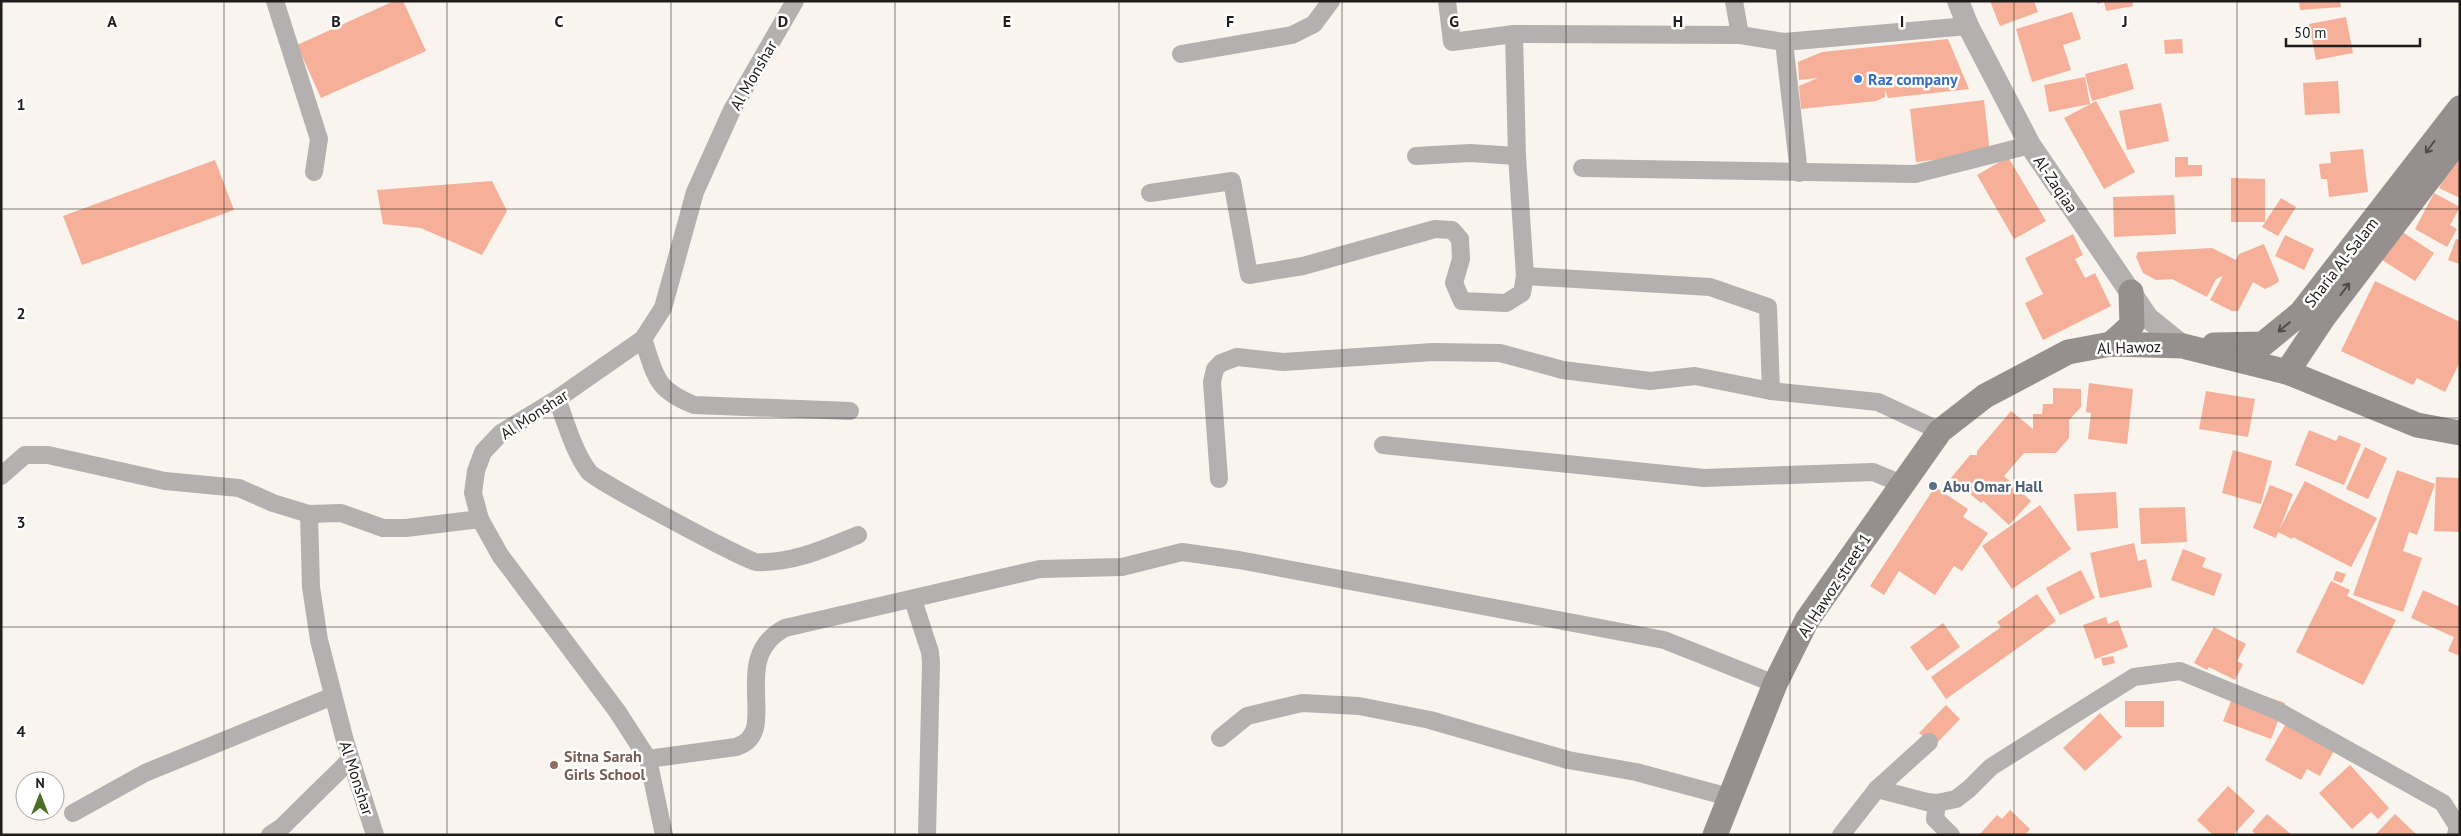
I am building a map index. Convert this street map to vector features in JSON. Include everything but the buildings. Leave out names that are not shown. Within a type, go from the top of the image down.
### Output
[{"type":"main road","name":"Sharia Al-Salam","points":[[2183,346],[2264,344],[2301,313],[2460,108]]},
{"type":"main road","name":"Sharia Al-Salam","points":[[2287,372],[2323,318],[2460,138]]},
{"type":"main road","points":[[2111,344],[2132,325],[2131,292]]},
{"type":"main road","name":"Al Hawoz","points":[[1940,431],[1984,396],[2068,352],[2111,344],[2183,346],[2287,372],[2417,425],[2460,433]]},
{"type":"main road","name":"Al Hawoz street 1","points":[[1716,835],[1729,797],[1775,684],[1807,620],[1940,431]]},
{"type":"street","points":[[275,1],[319,139],[314,172]]},
{"type":"street","name":"Al Monshar","points":[[664,835],[648,759],[617,712],[500,555],[480,519],[473,493],[476,471],[483,452],[501,433],[558,400],[643,339],[663,308],[695,192],[725,127],[795,1]]},
{"type":"street","points":[[1181,54],[1292,35],[1314,24],[1332,1]]},
{"type":"street","points":[[1447,1],[1452,42],[1514,34],[1740,35],[1784,42],[1968,26]]},
{"type":"street","points":[[1734,1],[1740,35]]},
{"type":"street","name":"Al-Zaqiaa","points":[[1958,1],[1968,26],[2030,145],[2148,318],[2183,346]]},
{"type":"street","points":[[1150,193],[1232,181],[1249,275],[1303,266],[1435,229],[1452,230],[1460,239],[1461,259],[1454,283],[1462,301],[1506,302],[1522,293],[1525,276],[1517,156],[1514,34]]},
{"type":"street","points":[[1784,42],[1799,173]]},
{"type":"street","points":[[1582,168],[1916,174],[2030,145]]},
{"type":"street","points":[[1416,156],[1470,153],[1517,156]]},
{"type":"street","points":[[1525,276],[1710,287],[1768,307],[1771,391]]},
{"type":"street","points":[[643,339],[658,383],[674,397],[694,405],[850,411]]},
{"type":"street","points":[[1219,479],[1212,382],[1218,366],[1232,357],[1283,362],[1433,352],[1500,353],[1573,371],[1650,381],[1696,376],[1771,391],[1878,402],[1940,431]]},
{"type":"street","points":[[558,400],[571,436],[590,474],[661,514],[755,562],[802,557],[858,535]]},
{"type":"street","points":[[1383,445],[1704,478],[1873,472],[1902,484]]},
{"type":"street","points":[[1,476],[25,455],[48,455],[166,481],[239,488],[273,503],[309,514],[340,513],[383,528],[406,528],[480,519]]},
{"type":"street","name":"Al Monshar","points":[[309,514],[311,587],[319,640],[350,760],[375,835]]},
{"type":"street","points":[[648,759],[734,747],[744,744],[751,738],[756,727],[755,674],[758,658],[762,648],[776,633],[789,627],[913,600],[1040,569],[1122,567],[1167,554],[1197,553],[1664,640],[1775,684]]},
{"type":"street","points":[[913,600],[930,652],[931,663],[927,835]]},
{"type":"street","points":[[1877,789],[1937,803],[1956,799],[1965,793],[1991,767],[2134,677],[2180,671],[2278,712],[2443,802],[2458,826],[2456,835]]},
{"type":"street","points":[[72,813],[145,773],[333,696]]},
{"type":"street","points":[[1220,738],[1247,716],[1302,703],[1359,706],[1430,720],[1568,760],[1636,772],[1729,797]]},
{"type":"street","points":[[1841,835],[1877,789],[1929,742]]},
{"type":"street","points":[[270,835],[282,827],[350,760]]},
{"type":"street","points":[[1937,803],[1935,819],[1951,835]]},
{"type":"place","name":"Raz company","points":[[1858,79]]},
{"type":"place","name":"Abu Omar Hall","points":[[1933,486]]},
{"type":"place","name":"Sitna Sarah Girls School","points":[[554,765]]}]
